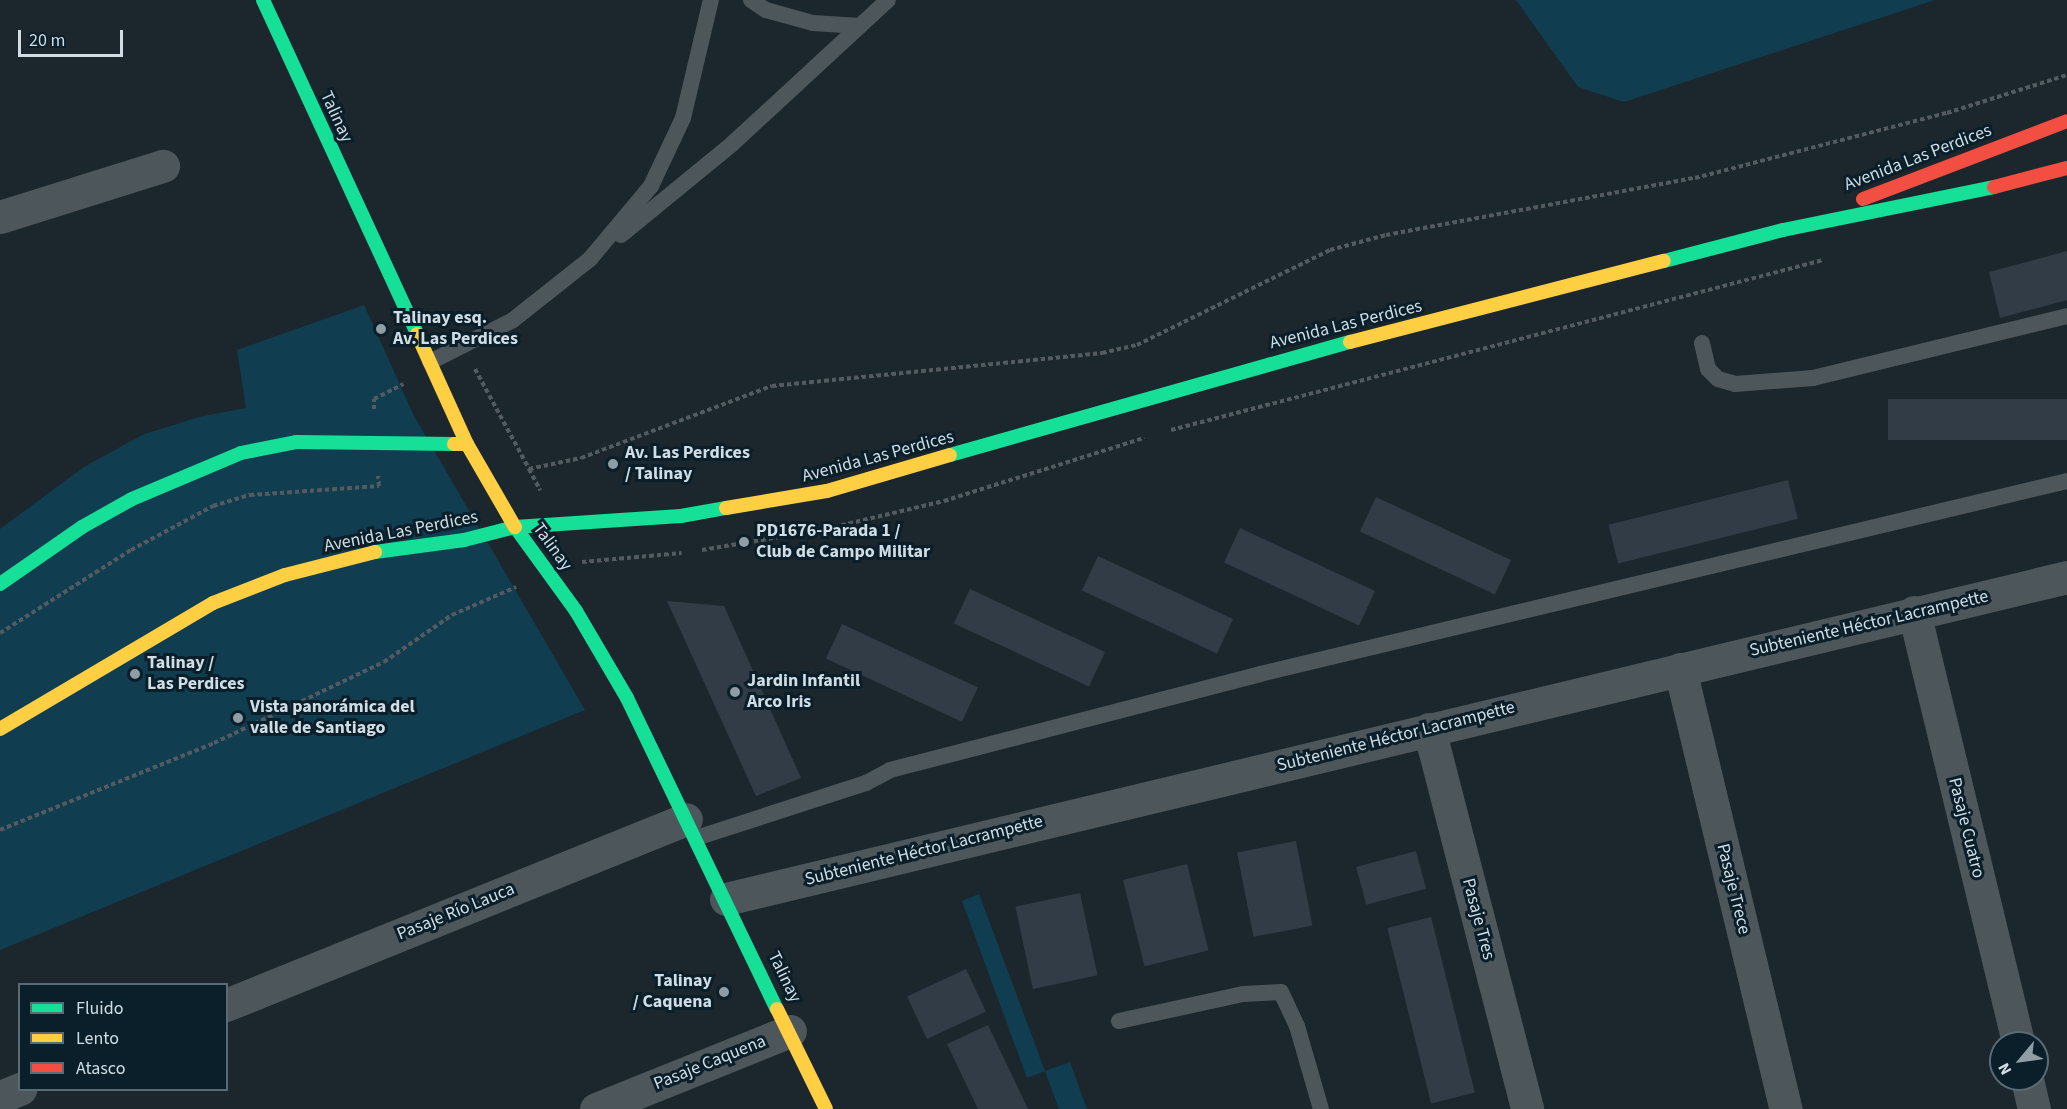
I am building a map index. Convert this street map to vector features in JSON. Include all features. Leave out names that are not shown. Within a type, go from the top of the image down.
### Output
[{"type":"main road","name":"Talinay","points":[[263,0],[468,444],[515,527],[602,650],[790,1030],[826,1109]]},
{"type":"main road","name":"Avenida Las Perdices","points":[[1783,230],[2067,121]]},
{"type":"main road","name":"Avenida Las Perdices","points":[[0,729],[152,636],[213,603],[285,575],[376,552],[464,540],[515,527],[681,516],[827,491],[1252,367],[1783,230],[1966,194],[2067,168]]},
{"type":"main road","points":[[0,584],[82,527],[132,499],[241,453],[296,442],[468,444]]},
{"type":"street","points":[[0,217],[163,166]]},
{"type":"street","name":"Subteniente Héctor Lacrampette","points":[[726,899],[2067,577]]},
{"type":"street","name":"Pasaje Cuatro","points":[[1914,612],[2015,1031]]},
{"type":"street","name":"Pasaje Trece","points":[[1680,669],[1786,1109]]},
{"type":"street","name":"Pasaje Tres","points":[[1429,729],[1527,1109]]},
{"type":"street","name":"Pasaje Río Lauca","points":[[228,1004],[691,828]]},
{"type":"street","name":"Pasaje Caquena","points":[[596,1109],[790,1030]]},
{"type":"street","points":[[0,1097],[18,1090]]},
{"type":"street","points":[[2030,1091],[2034,1109]]},
{"type":"lane","points":[[590,259],[656,177],[683,118],[711,0]]},
{"type":"lane","points":[[751,0],[766,10],[813,22],[860,26]]},
{"type":"lane","points":[[432,368],[513,320],[590,259],[732,144],[888,0]]},
{"type":"lane","points":[[1702,343],[1708,369],[1718,379],[1735,384],[1813,378],[2067,316]]},
{"type":"lane","points":[[691,828],[866,783],[890,770],[1260,674],[2067,481]]},
{"type":"lane","points":[[1119,1021],[1243,994],[1281,992],[1297,1026],[1321,1109]]},
{"type":"path","points":[[432,368],[469,358],[529,469],[581,458],[772,386],[1102,353],[1137,345],[1330,250],[1386,235],[1695,178],[1947,113],[2067,75]]},
{"type":"path","points":[[1160,433],[1830,258]]},
{"type":"path","points":[[549,572],[578,563],[705,550],[854,524],[944,501],[1148,436]]},
{"type":"path","points":[[0,633],[131,550],[213,506],[250,495],[379,486]]},
{"type":"path","points":[[0,830],[224,739],[384,663],[428,636],[452,615],[512,589]]},
{"type":"shaded area","points":[[1516,0],[1935,0],[1624,102],[1578,87]]},
{"type":"shaded area","points":[[364,305],[414,416],[585,710],[0,950],[0,529],[84,467],[142,435],[199,417],[246,408],[237,350]]},
{"type":"shaded area","points":[[979,894],[1045,1071],[1027,1078],[962,901]]},
{"type":"shaded area","points":[[1070,1062],[1087,1109],[1059,1109],[1045,1071]]},
{"type":"building","points":[[2067,251],[2067,300],[2000,318],[1989,272]]},
{"type":"building","points":[[1888,399],[2067,399],[2067,440],[1888,440]]},
{"type":"building","points":[[1788,480],[1798,519],[1618,564],[1608,525]]},
{"type":"building","points":[[1376,497],[1511,560],[1495,594],[1360,531]]},
{"type":"building","points":[[1240,528],[1375,591],[1359,625],[1224,562]]},
{"type":"building","points":[[1098,556],[1233,619],[1217,653],[1082,590]]},
{"type":"building","points":[[970,589],[1105,652],[1089,686],[954,623]]},
{"type":"building","name":"Jardin Infantil Arco Iris","points":[[667,601],[724,606],[801,778],[756,796]]},
{"type":"building","points":[[842,624],[978,687],[962,722],[826,658]]},
{"type":"building","points":[[1296,841],[1312,925],[1254,937],[1237,852]]},
{"type":"building","points":[[1416,851],[1426,889],[1366,905],[1356,867]]},
{"type":"building","points":[[1187,864],[1209,950],[1144,966],[1123,880]]},
{"type":"building","points":[[1080,893],[1097,975],[1033,989],[1015,907]]},
{"type":"building","points":[[1431,917],[1475,1093],[1431,1104],[1387,928]]},
{"type":"building","points":[[966,969],[986,1012],[927,1039],[907,996]]},
{"type":"building","points":[[988,1025],[1028,1109],[978,1109],[947,1044]]},
{"type":"traffic: fast","points":[[263,0],[417,334]]},
{"type":"traffic: fast","points":[[1664,261],[1783,230],[1994,187]]},
{"type":"traffic: fast","points":[[950,455],[1350,342]]},
{"type":"traffic: fast","points":[[0,584],[82,527],[132,499],[241,453],[296,442],[454,444]]},
{"type":"traffic: fast","points":[[375,552],[464,540],[515,527],[681,516],[726,508]]},
{"type":"traffic: fast","points":[[515,527],[576,611],[627,698],[777,1009]]},
{"type":"traffic: slow","points":[[1350,342],[1664,261]]},
{"type":"traffic: slow","points":[[417,334],[467,444]]},
{"type":"traffic: slow","points":[[454,444],[467,444],[515,527]]},
{"type":"traffic: slow","points":[[726,508],[827,491],[950,455]]},
{"type":"traffic: slow","points":[[0,729],[213,603],[285,575],[375,552]]},
{"type":"traffic: slow","points":[[777,1009],[826,1109]]},
{"type":"traffic: jam","points":[[1863,199],[2067,121]]},
{"type":"traffic: jam","points":[[1994,187],[2067,168]]},
{"type":"place","name":"Talinay esq. Av. Las Perdices","points":[[381,329]]},
{"type":"place","name":"Av. Las Perdices / Talinay","points":[[613,464]]},
{"type":"place","name":"PD1676-Parada 1 / Club de Campo Militar","points":[[744,542]]},
{"type":"place","name":"Talinay / Las Perdices","points":[[135,674]]},
{"type":"place","name":"Jardin Infantil Arco Iris","points":[[735,692]]},
{"type":"place","name":"Vista panorámica del valle de Santiago","points":[[238,718]]},
{"type":"place","name":"Talinay / Caquena","points":[[724,992]]}]
